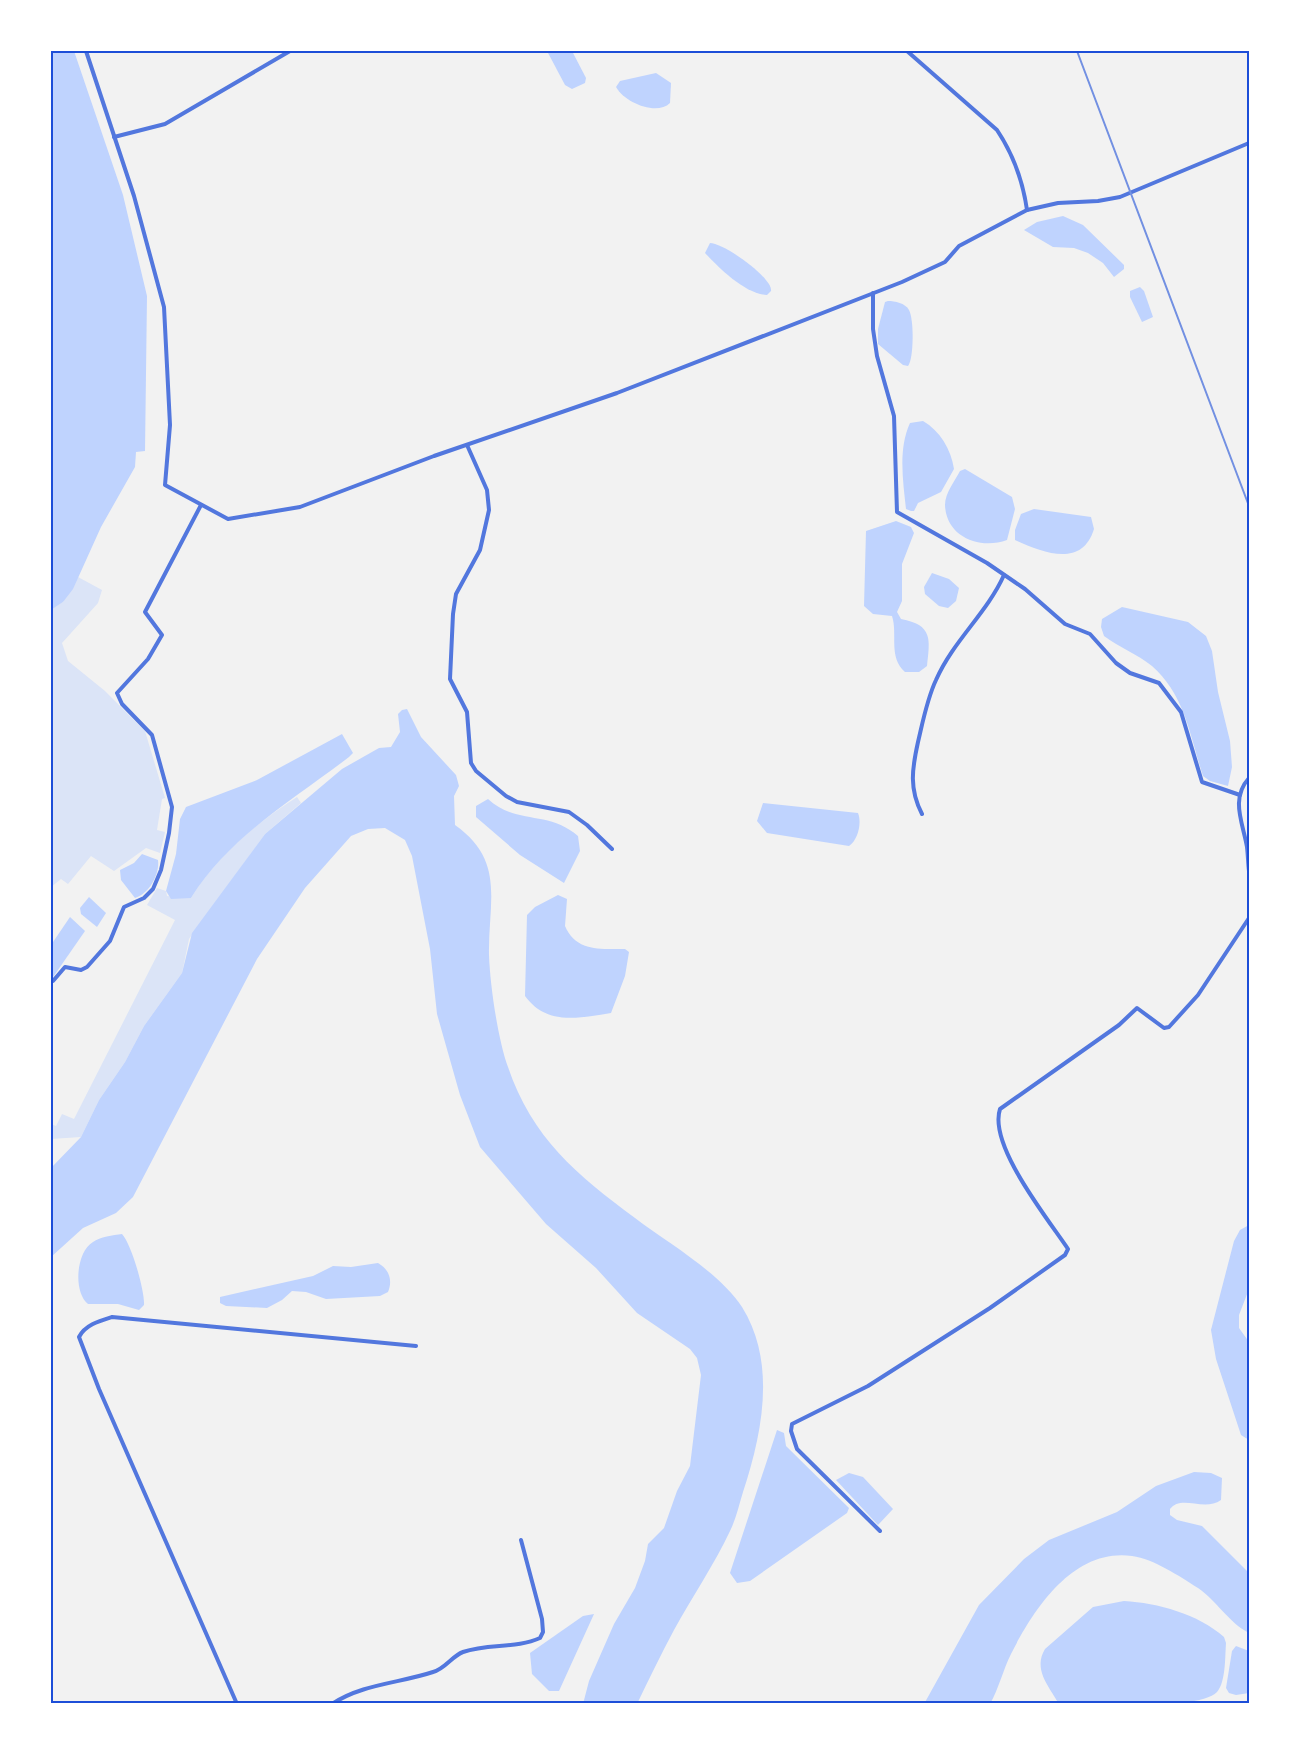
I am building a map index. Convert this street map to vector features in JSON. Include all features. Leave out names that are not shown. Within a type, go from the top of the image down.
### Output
[{"type":"street","points":[[86,51],[134,196],[164,307],[170,424],[165,484],[224,518],[232,519],[300,507],[467,445],[617,393],[945,262],[959,246],[1027,210],[1058,203],[1098,201],[1120,197],[1249,143]]},
{"type":"street","points":[[114,137],[165,124],[290,51]]},
{"type":"street","points":[[907,51],[997,130],[1024,188],[1027,210]]},
{"type":"street","points":[[873,292],[873,329],[877,356],[894,416],[897,512],[1004,574],[1065,624],[1090,634],[1116,663],[1130,673],[1159,683],[1180,712],[1202,782],[1240,795]]},
{"type":"street","points":[[467,445],[487,490],[489,510],[480,550],[456,594],[453,614],[450,679],[467,712],[471,763],[476,771],[506,796],[517,802],[569,812],[587,825],[612,849]]},
{"type":"street","points":[[53,981],[65,967],[81,970],[87,967],[110,941],[123,909],[148,895],[161,870],[172,814],[170,798],[152,735],[122,704],[117,693],[148,659],[162,635],[145,612],[201,505]]},
{"type":"street","points":[[922,814],[914,799],[911,782],[927,701],[945,663],[996,592],[1004,574]]},
{"type":"street","points":[[1249,778],[1240,795],[1238,806],[1247,846],[1249,871]]},
{"type":"street","points":[[880,1531],[797,1449],[791,1431],[792,1424],[868,1386],[990,1308],[1065,1256],[1068,1249],[1005,1148],[998,1127],[1000,1109],[1119,1025],[1137,1008],[1164,1028],[1169,1028],[1198,995],[1249,918]]},
{"type":"street","points":[[237,1704],[99,1389],[79,1337],[80,1334],[87,1326],[112,1317],[416,1346]]},
{"type":"street","points":[[332,1704],[354,1693],[435,1672],[463,1652],[521,1644],[540,1638],[543,1632],[542,1619],[521,1540]]},
{"type":"shaded area","points":[[78,577],[102,590],[98,603],[62,643],[68,661],[105,691],[145,731],[165,798],[162,799],[157,830],[165,832],[160,853],[146,848],[114,871],[91,856],[68,884],[61,879],[51,887],[51,610],[63,602]]},
{"type":"shaded area","points":[[297,797],[301,803],[265,834],[189,939],[182,973],[144,1026],[125,1062],[99,1100],[81,1137],[51,1139],[51,1124],[56,1126],[62,1114],[74,1119],[175,920],[147,905],[157,888],[166,891],[167,896],[191,898],[225,854],[252,829]]},
{"type":"water","points":[[51,51],[74,51],[123,195],[147,296],[145,451],[136,452],[135,467],[101,527],[73,589],[63,602],[51,610]]},
{"type":"water","points":[[547,51],[572,51],[586,78],[585,83],[572,89],[565,85]]},
{"type":"water","points":[[656,73],[671,83],[670,103],[664,107],[650,108],[634,103],[620,93],[616,87],[620,81]]},
{"type":"water","points":[[1063,216],[1083,225],[1124,265],[1124,269],[1114,277],[1103,263],[1088,253],[1074,248],[1053,247],[1024,230],[1037,222]]},
{"type":"water","points":[[710,243],[726,249],[746,262],[764,278],[770,285],[771,291],[767,295],[759,294],[733,279],[705,253]]},
{"type":"water","points":[[1140,287],[1144,291],[1153,317],[1142,322],[1130,297],[1130,291]]},
{"type":"water","points":[[885,302],[902,304],[911,315],[912,347],[908,366],[903,365],[878,344],[878,329]]},
{"type":"water","points":[[923,421],[944,441],[954,469],[941,492],[918,503],[914,511],[911,511],[906,509],[902,465],[904,443],[910,423]]},
{"type":"water","points":[[965,469],[1012,497],[1015,509],[1007,540],[997,543],[976,542],[958,533],[951,525],[945,501],[960,471]]},
{"type":"water","points":[[1034,509],[1091,517],[1094,529],[1081,549],[1071,553],[1050,553],[1038,549],[1015,540],[1015,530],[1021,514]]},
{"type":"water","points":[[896,521],[911,527],[914,533],[902,564],[902,601],[897,612],[901,619],[919,625],[927,635],[929,648],[927,666],[919,672],[905,672],[900,666],[895,652],[892,616],[873,614],[864,606],[866,531]]},
{"type":"water","points":[[932,573],[949,579],[959,588],[956,601],[948,608],[939,606],[925,594],[924,587]]},
{"type":"water","points":[[1122,607],[1188,622],[1206,636],[1212,651],[1218,692],[1230,741],[1232,767],[1228,786],[1210,781],[1203,776],[1185,717],[1163,677],[1152,666],[1104,636],[1101,627],[1102,619]]},
{"type":"water","points":[[407,709],[421,737],[456,775],[459,786],[454,796],[455,825],[482,853],[488,868],[491,884],[489,955],[495,1012],[508,1067],[530,1114],[543,1135],[576,1170],[635,1218],[707,1270],[732,1294],[742,1307],[753,1329],[760,1351],[763,1399],[760,1423],[750,1470],[736,1517],[724,1544],[674,1630],[637,1704],[583,1704],[589,1681],[614,1624],[635,1588],[645,1561],[648,1544],[664,1528],[677,1491],[690,1466],[701,1375],[697,1358],[690,1349],[637,1313],[596,1268],[546,1224],[480,1147],[460,1095],[437,1014],[430,949],[412,856],[405,840],[385,828],[368,829],[351,836],[305,888],[257,959],[133,1197],[116,1213],[83,1228],[51,1257],[51,1168],[81,1137],[99,1100],[125,1062],[144,1026],[182,973],[192,933],[265,834],[342,769],[379,748],[391,747],[400,732],[398,714]]},
{"type":"water","points":[[342,734],[353,753],[349,757],[243,837],[224,856],[191,898],[171,899],[166,891],[176,854],[180,819],[186,807],[257,780]]},
{"type":"water","points":[[488,799],[510,812],[556,823],[578,836],[580,851],[564,883],[520,855],[476,817],[476,806]]},
{"type":"water","points":[[763,803],[858,813],[860,822],[855,840],[849,846],[767,833],[757,821]]},
{"type":"water","points":[[142,854],[158,860],[158,865],[149,888],[135,898],[121,880],[120,870],[134,863]]},
{"type":"water","points":[[558,895],[567,899],[565,926],[576,941],[590,947],[625,949],[629,952],[625,976],[611,1013],[576,1018],[553,1016],[534,1006],[525,996],[527,915],[535,907]]},
{"type":"water","points":[[89,897],[106,913],[97,927],[81,914],[80,908]]},
{"type":"water","points":[[70,917],[85,931],[51,980],[51,945]]},
{"type":"water","points":[[1249,1225],[1249,1289],[1239,1315],[1239,1328],[1249,1342],[1249,1440],[1241,1435],[1216,1359],[1211,1330],[1234,1241],[1240,1230]]},
{"type":"water","points":[[122,1234],[137,1268],[142,1289],[144,1305],[139,1310],[118,1304],[88,1304],[80,1291],[78,1272],[87,1247],[99,1239]]},
{"type":"water","points":[[378,1263],[385,1268],[390,1279],[388,1292],[380,1296],[326,1299],[306,1292],[292,1291],[282,1300],[267,1308],[226,1306],[220,1303],[220,1297],[313,1276],[333,1266],[351,1267]]},
{"type":"water","points":[[777,1430],[784,1433],[786,1446],[849,1508],[847,1513],[750,1581],[737,1583],[730,1573]]},
{"type":"water","points":[[1194,1472],[1211,1473],[1222,1478],[1221,1500],[1207,1504],[1180,1503],[1170,1509],[1170,1515],[1177,1520],[1202,1526],[1249,1573],[1249,1633],[1235,1623],[1205,1593],[1166,1569],[1132,1556],[1111,1556],[1091,1562],[1074,1572],[1044,1601],[1011,1654],[990,1704],[924,1704],[979,1605],[1024,1559],[1049,1540],[1117,1512],[1156,1486]]},
{"type":"water","points":[[849,1473],[863,1477],[893,1509],[878,1525],[836,1480]]},
{"type":"water","points":[[1124,1601],[1150,1604],[1177,1611],[1202,1622],[1224,1637],[1226,1643],[1224,1669],[1222,1682],[1217,1692],[1206,1698],[1167,1704],[1059,1704],[1041,1670],[1045,1649],[1093,1607]]},
{"type":"water","points":[[594,1614],[559,1691],[549,1691],[532,1674],[530,1653],[583,1616]]},
{"type":"water","points":[[1236,1646],[1249,1651],[1249,1693],[1236,1695],[1229,1693],[1226,1688],[1232,1651]]},
{"type":"railway","points":[[1077,51],[1249,506]]}]
